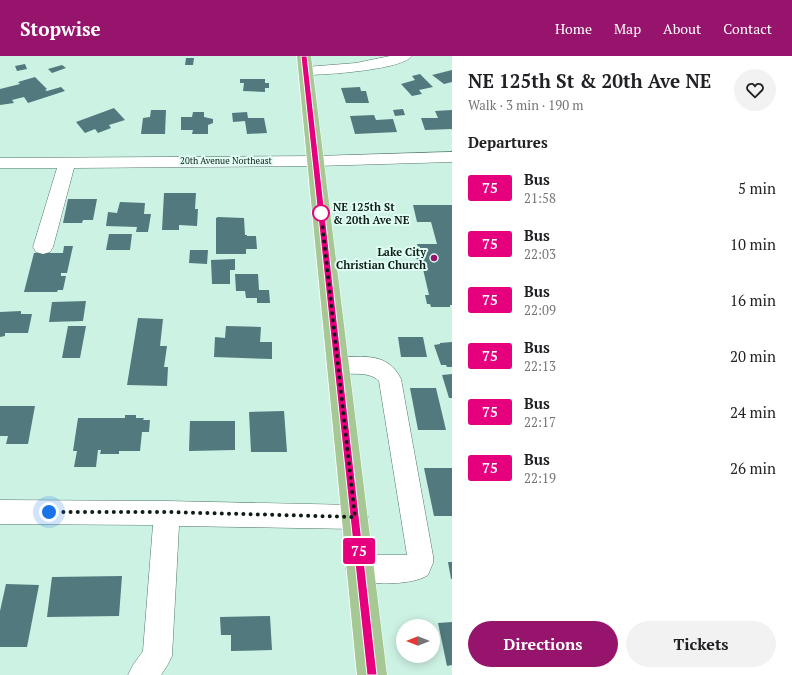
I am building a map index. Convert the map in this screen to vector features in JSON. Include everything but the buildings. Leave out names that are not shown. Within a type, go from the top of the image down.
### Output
[{"type":"main road","points":[[305,63],[372,675]]},
{"type":"street","points":[[305,63],[337,70],[360,68],[405,56]]},
{"type":"street","name":"20th Avenue Northeast","points":[[0,163],[316,161],[450,162]]},
{"type":"street","points":[[43,247],[54,214],[67,162]]},
{"type":"street","points":[[338,366],[380,368],[388,373],[420,556],[420,564],[416,568],[360,569]]},
{"type":"street","points":[[0,512],[167,512],[355,517]]},
{"type":"street","points":[[143,675],[157,656],[167,512]]},
{"type":"bus line","name":"75","points":[[304,56],[372,675]]},
{"type":"place","name":"NE 125th St & 20th Ave NE","points":[[321,213]]},
{"type":"place","name":"Lake City Christian Church","points":[[434,258]]},
{"type":"route","points":[[49,512],[167,512],[355,517],[321,213]]}]
